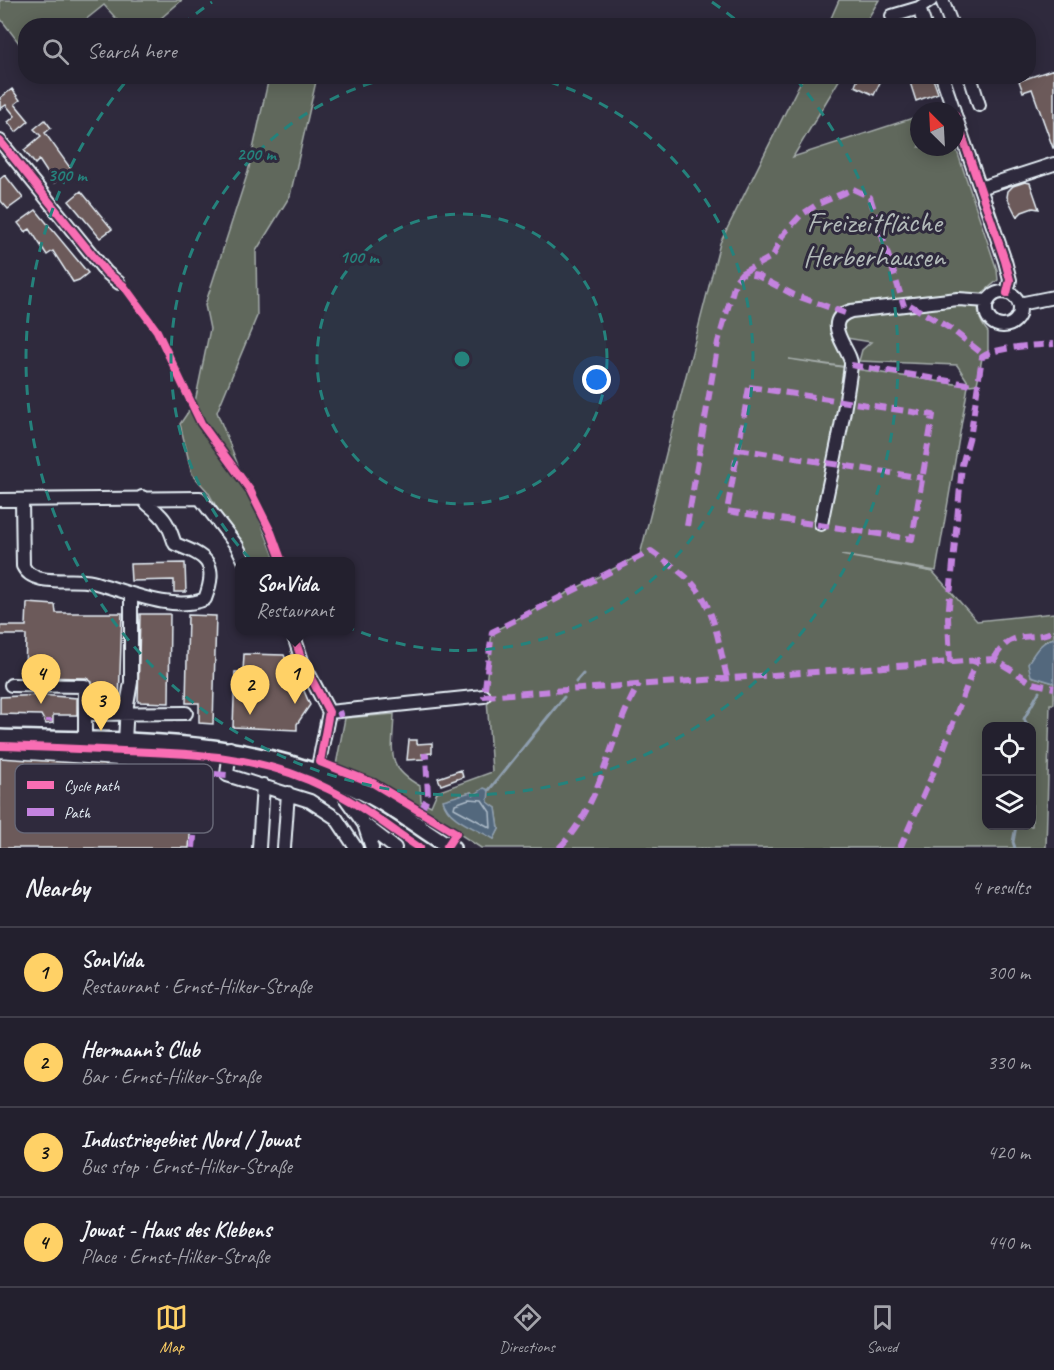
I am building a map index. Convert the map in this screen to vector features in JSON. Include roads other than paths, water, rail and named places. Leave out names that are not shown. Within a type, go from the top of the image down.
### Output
[{"type":"main road","points":[[0,738],[125,741],[230,748],[280,760],[317,772],[375,799],[452,848]]},
{"type":"street","points":[[892,16],[919,8],[931,0]]},
{"type":"street","points":[[942,0],[949,18]]},
{"type":"street","points":[[919,8],[922,18]]},
{"type":"street","points":[[945,84],[950,102]]},
{"type":"street","points":[[972,84],[979,105]]},
{"type":"street","points":[[0,141],[106,273],[119,283]]},
{"type":"street","points":[[964,142],[1005,261],[1010,280],[1007,293]]},
{"type":"street","points":[[980,188],[1054,164]]},
{"type":"street","points":[[821,524],[852,362],[838,337],[840,320],[845,313],[958,299],[988,301],[998,293],[1007,293],[1015,297],[1019,304],[1016,320],[1001,326],[988,317],[988,301]]},
{"type":"street","points":[[1019,304],[1054,297]]},
{"type":"street","points":[[22,500],[23,567],[26,572],[38,578],[90,581],[131,595],[167,602],[198,602],[205,599],[210,586],[208,562],[204,556],[176,544],[167,523],[159,513],[146,505],[142,497]]},
{"type":"street","points":[[0,500],[200,498],[243,557]]},
{"type":"street","points":[[125,741],[131,682],[131,595]]},
{"type":"street","points":[[294,635],[302,661],[329,712],[317,772]]},
{"type":"street","points":[[11,685],[81,685],[86,689],[86,740]]},
{"type":"street","points":[[329,712],[484,696]]},
{"type":"street","points":[[86,714],[186,713]]},
{"type":"street","points":[[230,748],[227,775],[310,801],[336,818],[356,848]]},
{"type":"street","points":[[259,848],[263,785]]},
{"type":"street","points":[[284,848],[288,793]]},
{"type":"street","points":[[346,798],[364,824],[372,848]]},
{"type":"street","points":[[364,824],[395,848]]},
{"type":"water","points":[[1054,638],[1054,683],[1031,676],[1028,663],[1041,645]]},
{"type":"water","points":[[484,788],[489,790],[488,802],[496,808],[499,829],[494,839],[450,813],[443,800],[471,792],[474,795]]},
{"type":"waterway","points":[[576,682],[583,674]]},
{"type":"waterway","points":[[1026,722],[1024,719],[1039,692]]},
{"type":"waterway","points":[[489,790],[564,697]]},
{"type":"waterway","points":[[1015,830],[1013,842],[1015,848]]},
{"type":"place","name":"Jowat - Haus des Klebens","points":[[41,704]]},
{"type":"place","name":"SonVida","points":[[295,704]]},
{"type":"place","name":"Hermann’s Club","points":[[250,715]]},
{"type":"place","name":"Industriegebiet Nord / Jowat","points":[[101,731]]},
{"type":"park label","name":"Freizeitfläche Herberhausen","points":[[874,239]]}]
